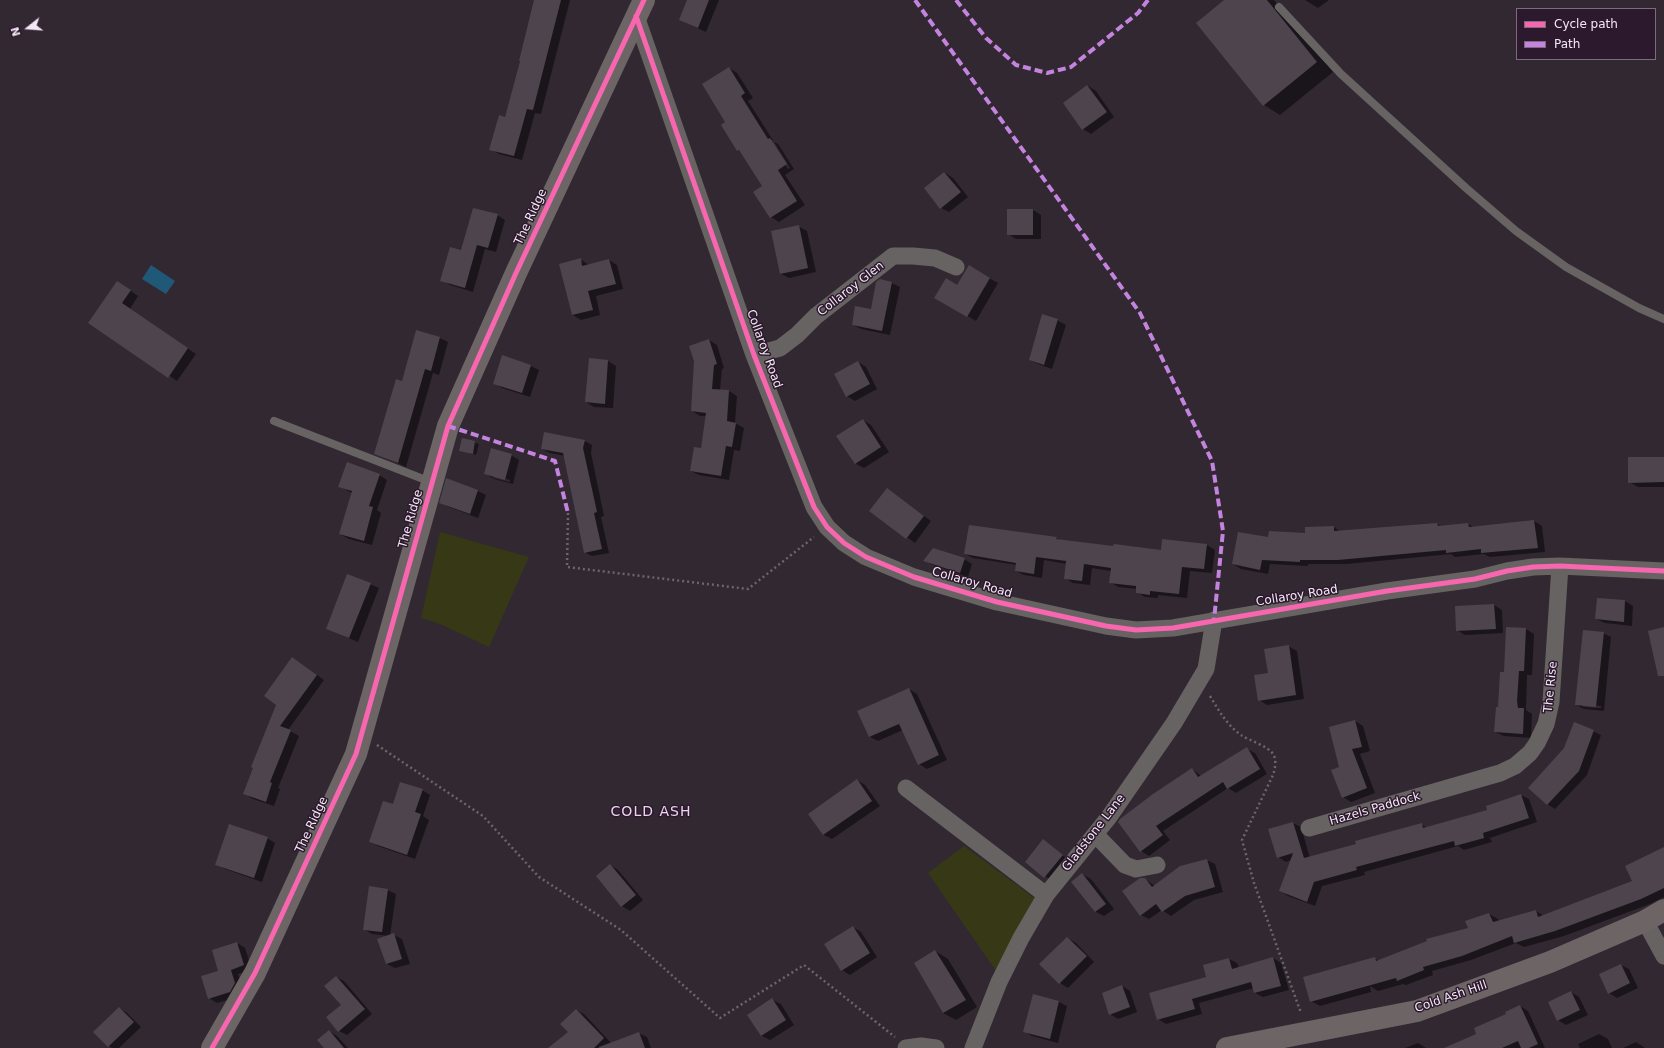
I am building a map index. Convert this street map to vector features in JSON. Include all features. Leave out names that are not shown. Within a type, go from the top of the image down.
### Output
[{"type":"street","name":"Collaroy Road","points":[[640,8],[754,355],[814,507],[827,526],[844,543],[866,557],[914,577],[997,602],[1106,626],[1136,630],[1173,628],[1387,591],[1475,579],[1507,571],[1533,567],[1560,566],[1664,571]]},
{"type":"street","name":"The Ridge","points":[[212,1048],[255,973],[356,754],[448,426],[519,267],[640,8]]},
{"type":"street","name":"Collaroy Glen","points":[[754,355],[780,348],[797,335],[816,316],[893,256],[935,258],[956,267]]},
{"type":"street","name":"The Rise","points":[[1441,790],[1505,771],[1515,766],[1525,758],[1537,743],[1546,724],[1551,702],[1560,566]]},
{"type":"street","name":"Gladstone Lane","points":[[973,1048],[999,982],[1020,938],[1046,895],[1109,817],[1174,723],[1201,678],[1206,669],[1214,620]]},
{"type":"street","points":[[906,788],[1046,895]]},
{"type":"street","name":"Hazels Paddock","points":[[1309,828],[1441,790]]},
{"type":"street","points":[[1095,834],[1125,865],[1136,869],[1157,865]]},
{"type":"street","name":"Cold Ash Hill","points":[[1227,1048],[1281,1043],[1308,1033],[1417,1011],[1550,962],[1645,921],[1664,910]]},
{"type":"street","points":[[1645,921],[1664,956]]},
{"type":"street","points":[[907,1047],[936,1048]]},
{"type":"lane","points":[[1280,7],[1341,74],[1466,188],[1516,231],[1566,267],[1640,308],[1664,319]]},
{"type":"lane","points":[[274,421],[432,483]]},
{"type":"path","points":[[568,513],[567,567],[748,589],[827,526]]},
{"type":"path","points":[[1201,678],[1221,714],[1231,726],[1274,754],[1275,768],[1273,775],[1242,840],[1254,884],[1308,1033]]},
{"type":"path","points":[[362,735],[482,816],[539,877],[621,930],[720,1018],[804,965],[907,1047]]},
{"type":"shaded area","points":[[440,532],[529,557],[489,647],[440,624],[421,618]]},
{"type":"shaded area","points":[[964,846],[1037,900],[996,971],[928,873]]},
{"type":"water","points":[[151,265],[175,281],[166,294],[142,279]]},
{"type":"building","points":[[534,0],[561,0],[533,110],[527,109],[514,156],[489,150],[499,115],[505,117]]},
{"type":"building","points":[[687,0],[709,0],[698,28],[679,20]]},
{"type":"building","points":[[1224,0],[1267,0],[1317,62],[1263,106],[1196,23]]},
{"type":"building","points":[[729,67],[745,93],[741,96],[768,139],[770,138],[787,164],[778,170],[797,201],[770,218],[753,192],[762,186],[739,150],[737,151],[721,125],[725,122],[702,84]]},
{"type":"building","points":[[1087,85],[1107,112],[1082,130],[1063,103]]},
{"type":"building","points":[[944,172],[961,192],[940,209],[924,188]]},
{"type":"building","points":[[473,208],[498,214],[488,248],[477,245],[465,288],[440,281],[450,247],[461,250]]},
{"type":"building","points":[[1007,209],[1033,209],[1033,235],[1007,235]]},
{"type":"building","points":[[799,225],[808,268],[780,274],[771,231]]},
{"type":"building","points":[[581,258],[582,266],[609,259],[616,284],[588,291],[593,310],[572,315],[559,264]]},
{"type":"building","points":[[969,265],[990,278],[967,317],[934,298],[946,278],[957,285]]},
{"type":"building","points":[[880,279],[892,282],[882,331],[852,325],[855,306],[871,309],[876,282]]},
{"type":"building","points":[[117,281],[131,290],[122,303],[188,348],[168,378],[88,323]]},
{"type":"building","points":[[1042,314],[1058,319],[1044,365],[1029,360]]},
{"type":"building","points":[[416,330],[440,337],[431,371],[425,369],[398,463],[374,454],[396,379],[402,381]]},
{"type":"building","points":[[709,339],[717,364],[714,365],[712,389],[729,390],[727,421],[736,423],[732,447],[726,446],[721,476],[690,471],[694,447],[701,448],[706,413],[691,411],[694,361],[689,346]]},
{"type":"building","points":[[502,355],[531,365],[522,393],[493,384]]},
{"type":"building","points":[[589,358],[608,360],[605,404],[585,402]]},
{"type":"building","points":[[858,361],[870,384],[846,397],[834,374]]},
{"type":"building","points":[[863,419],[881,447],[855,464],[836,436]]},
{"type":"building","points":[[544,432],[585,440],[583,448],[597,512],[594,513],[602,549],[584,553],[563,453],[541,449]]},
{"type":"building","points":[[462,438],[475,441],[473,454],[459,451]]},
{"type":"building","points":[[491,448],[512,454],[505,480],[484,474]]},
{"type":"building","points":[[1628,457],[1664,457],[1664,482],[1628,483]]},
{"type":"building","points":[[347,462],[380,474],[369,506],[373,507],[364,541],[339,534],[352,491],[338,487]]},
{"type":"building","points":[[446,478],[478,490],[470,514],[439,503]]},
{"type":"building","points":[[887,488],[924,516],[906,539],[869,511]]},
{"type":"building","points":[[1534,520],[1538,548],[1481,553],[1481,549],[1446,553],[1446,550],[1338,560],[1300,560],[1300,562],[1262,560],[1260,570],[1232,564],[1238,532],[1268,537],[1269,531],[1305,533],[1305,527],[1334,526],[1334,531],[1437,523],[1438,526],[1468,523],[1469,527]]},
{"type":"building","points":[[969,525],[1057,537],[1056,539],[1161,550],[1162,539],[1207,544],[1204,569],[1182,567],[1179,594],[1150,591],[1150,595],[1136,593],[1136,586],[1109,583],[1111,568],[1084,564],[1082,581],[1064,579],[1066,561],[1036,557],[1034,574],[1015,571],[1016,563],[964,554]]},
{"type":"building","points":[[933,548],[965,558],[960,573],[923,561]]},
{"type":"building","points":[[347,574],[371,583],[349,638],[326,629]]},
{"type":"building","points":[[1597,598],[1625,600],[1624,622],[1595,619]]},
{"type":"building","points":[[1494,604],[1496,629],[1456,631],[1455,606]]},
{"type":"building","points":[[1506,627],[1526,628],[1524,671],[1519,671],[1517,701],[1518,708],[1524,708],[1523,734],[1494,732],[1496,707],[1498,707],[1500,672],[1504,672]]},
{"type":"building","points":[[1664,627],[1664,676],[1658,676],[1648,631]]},
{"type":"building","points":[[1583,630],[1604,632],[1596,707],[1575,705]]},
{"type":"building","points":[[1289,645],[1296,695],[1258,701],[1254,675],[1268,673],[1264,649]]},
{"type":"building","points":[[292,657],[317,675],[280,726],[291,730],[270,782],[272,783],[266,802],[243,794],[253,768],[251,767],[276,705],[264,696]]},
{"type":"building","points":[[909,688],[939,755],[918,765],[899,724],[869,737],[857,711]]},
{"type":"building","points":[[1355,720],[1362,747],[1352,749],[1367,788],[1342,798],[1331,770],[1339,767],[1329,727]]},
{"type":"building","points":[[1574,722],[1594,730],[1579,771],[1547,805],[1528,788],[1564,748]]},
{"type":"building","points":[[1247,747],[1260,769],[1227,789],[1223,782],[1156,826],[1163,835],[1140,852],[1118,822],[1120,819],[1153,794],[1192,768],[1198,777]]},
{"type":"building","points":[[857,779],[872,801],[823,835],[808,814]]},
{"type":"building","points":[[400,782],[423,789],[415,812],[421,814],[407,855],[369,842],[383,801],[393,804]]},
{"type":"building","points":[[1521,794],[1529,818],[1483,833],[1484,838],[1455,846],[1454,841],[1356,867],[1357,870],[1314,882],[1307,902],[1279,891],[1293,853],[1277,858],[1268,829],[1293,822],[1304,858],[1356,844],[1355,841],[1422,823],[1423,828],[1487,810],[1486,806]]},
{"type":"building","points":[[229,824],[268,837],[254,878],[215,865]]},
{"type":"building","points":[[1043,839],[1063,855],[1044,878],[1025,862]]},
{"type":"building","points":[[1664,847],[1664,888],[1641,899],[1555,931],[1514,943],[1512,936],[1462,956],[1423,967],[1424,970],[1397,981],[1396,978],[1310,1002],[1303,977],[1375,957],[1376,961],[1427,941],[1426,939],[1468,928],[1465,921],[1489,913],[1493,922],[1536,910],[1538,917],[1632,881],[1625,866]]},
{"type":"building","points":[[1207,859],[1215,887],[1185,896],[1162,912],[1156,904],[1140,916],[1122,891],[1140,878],[1145,878],[1152,887],[1180,866]]},
{"type":"building","points":[[610,864],[636,895],[621,907],[596,876]]},
{"type":"building","points":[[1082,873],[1106,904],[1095,912],[1071,882]]},
{"type":"building","points":[[369,886],[388,889],[382,932],[363,930]]},
{"type":"building","points":[[853,926],[870,953],[841,971],[824,944]]},
{"type":"building","points":[[394,933],[402,959],[386,964],[377,939]]},
{"type":"building","points":[[1067,937],[1087,956],[1059,984],[1039,964]]},
{"type":"building","points":[[237,942],[244,965],[231,970],[235,983],[230,992],[208,999],[201,976],[218,971],[212,950]]},
{"type":"building","points":[[935,950],[966,1000],[943,1013],[914,963]]},
{"type":"building","points":[[1273,957],[1281,986],[1254,993],[1251,982],[1192,999],[1195,1009],[1157,1020],[1149,993],[1206,977],[1203,965],[1229,958],[1232,969]]},
{"type":"building","points":[[1621,964],[1630,983],[1608,994],[1599,974]]},
{"type":"building","points":[[336,976],[365,1009],[338,1032],[326,1017],[341,1005],[324,986]]},
{"type":"building","points":[[1122,985],[1130,1007],[1109,1015],[1102,993]]},
{"type":"building","points":[[1571,991],[1580,1010],[1557,1021],[1548,1002]]},
{"type":"building","points":[[1033,994],[1059,1001],[1050,1039],[1023,1032]]},
{"type":"building","points":[[772,998],[786,1020],[761,1036],[747,1015]]},
{"type":"building","points":[[1520,1005],[1538,1044],[1529,1048],[1521,1048],[1518,1041],[1502,1048],[1444,1048],[1476,1034],[1474,1028],[1506,1014],[1505,1012]]},
{"type":"building","points":[[119,1007],[134,1022],[108,1047],[93,1032]]},
{"type":"building","points":[[576,1009],[604,1038],[594,1048],[548,1048],[568,1032],[560,1024]]},
{"type":"building","points":[[329,1030],[344,1048],[324,1048],[317,1040]]},
{"type":"building","points":[[639,1032],[645,1048],[599,1048],[599,1047]]},
{"type":"marked path","points":[[915,0],[1140,313],[1212,461],[1223,531],[1214,620]]},
{"type":"marked path","points":[[956,0],[986,38],[1016,65],[1047,73],[1071,67],[1138,13],[1148,0]]},
{"type":"marked path","points":[[448,426],[555,461],[568,513]]},
{"type":"cycle path","points":[[212,1048],[255,973],[356,754],[448,426],[516,273],[644,0]]},
{"type":"cycle path","points":[[636,16],[754,355],[814,507],[827,527],[844,543],[866,557],[914,577],[997,602],[1106,626],[1136,630],[1173,628],[1387,591],[1475,579],[1507,571],[1533,567],[1560,566],[1664,571]]},
{"type":"district","name":"COLD ASH","points":[[651,812]]}]
